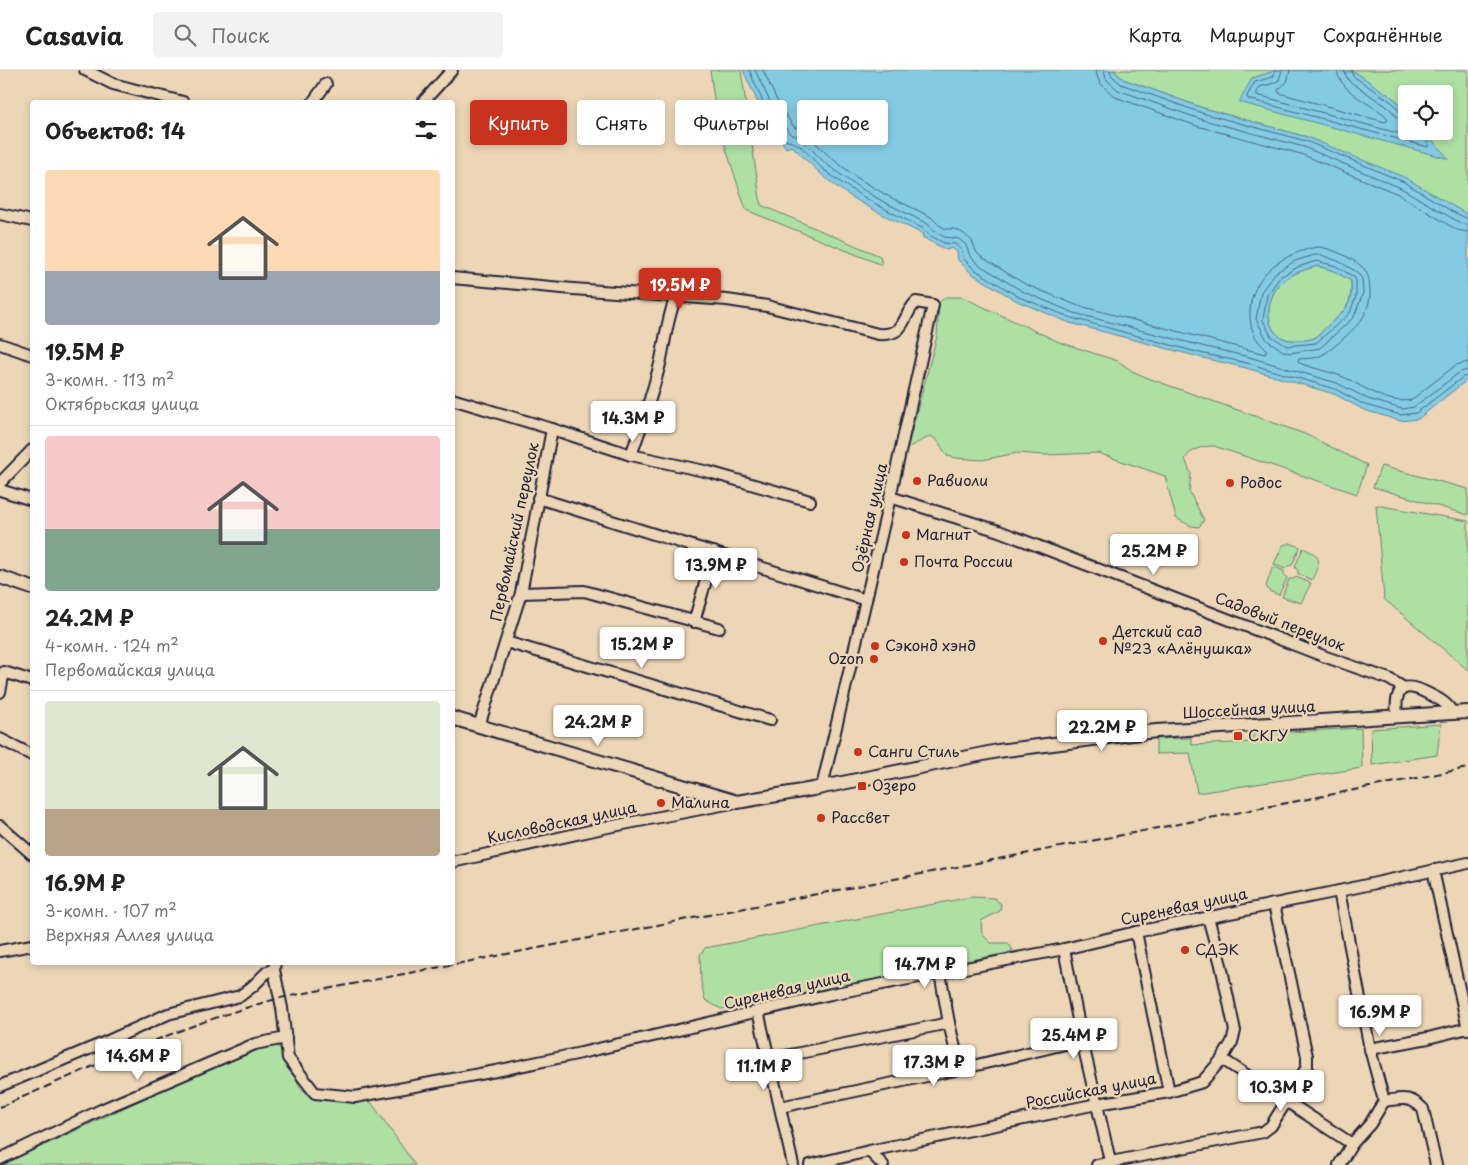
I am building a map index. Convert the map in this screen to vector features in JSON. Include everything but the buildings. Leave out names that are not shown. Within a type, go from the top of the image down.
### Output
[{"type":"main road","points":[[0,577],[30,587]]},
{"type":"main road","name":"Шоссейная улица","points":[[737,802],[822,787],[998,751],[1147,732],[1468,712]]},
{"type":"main road","points":[[455,719],[737,802]]},
{"type":"street","points":[[85,70],[113,84],[133,91],[174,100]]},
{"type":"street","points":[[425,100],[452,70]]},
{"type":"street","points":[[314,100],[326,84]]},
{"type":"street","points":[[0,214],[30,221]]},
{"type":"street","points":[[455,278],[676,297],[670,312],[667,334],[650,405],[631,456]]},
{"type":"street","name":"Озёрная улица","points":[[676,297],[727,300],[767,306],[878,334],[893,333],[898,330],[916,302],[933,305],[822,787]]},
{"type":"street","points":[[0,344],[30,355]]},
{"type":"street","points":[[455,400],[552,428],[631,456],[709,472],[810,501]]},
{"type":"street","name":"Первомайский переулок","points":[[479,726],[521,592],[552,428]]},
{"type":"street","points":[[0,483],[30,452]]},
{"type":"street","points":[[0,490],[30,499]]},
{"type":"street","name":"Садовый переулок","points":[[890,497],[999,531],[1389,679],[1404,688],[1409,686],[1444,702],[1450,707],[1453,714]]},
{"type":"street","points":[[538,498],[866,600]]},
{"type":"street","points":[[694,622],[714,552]]},
{"type":"street","points":[[521,592],[584,591],[719,628]]},
{"type":"street","points":[[506,642],[770,720]]},
{"type":"street","points":[[0,692],[4,672],[30,680]]},
{"type":"street","points":[[1397,717],[1397,699],[1404,688]]},
{"type":"street","points":[[0,739],[30,754]]},
{"type":"street","name":"Кисловодская улица","points":[[455,861],[603,828],[737,802]]},
{"type":"street","points":[[0,826],[30,852]]},
{"type":"street","name":"Сиреневая улица","points":[[274,966],[288,1058],[315,1093],[355,1097],[581,1053],[831,994],[1339,892],[1468,863]]},
{"type":"street","points":[[1370,1049],[1468,1028],[1434,870]]},
{"type":"street","points":[[1339,892],[1370,1049],[1384,1100],[1370,1124],[1352,1144],[1339,1165]]},
{"type":"street","points":[[1097,1165],[1263,1132],[1271,1126],[1308,1066],[1274,904]]},
{"type":"street","name":"Российская улица","points":[[810,1165],[1097,1104],[1170,1092],[1202,1082],[1222,1059],[1232,1042],[1235,1031],[1221,965],[1208,917]]},
{"type":"street","points":[[1136,932],[1170,1092]]},
{"type":"street","points":[[0,950],[30,945]]},
{"type":"street","points":[[1064,948],[1082,1040],[1112,1163]]},
{"type":"street","points":[[0,1086],[168,1014],[240,996],[274,966]]},
{"type":"street","points":[[940,973],[960,1069]]},
{"type":"street","points":[[758,1011],[793,1165]]},
{"type":"street","points":[[770,1059],[949,1023]]},
{"type":"street","points":[[0,1159],[103,1109],[216,1060],[254,1044],[286,1038]]},
{"type":"street","points":[[780,1107],[960,1069],[1082,1040]]},
{"type":"street","points":[[1222,1059],[1352,1144]]},
{"type":"street","points":[[1384,1100],[1409,1098],[1417,1102],[1423,1109],[1436,1165]]},
{"type":"street","points":[[869,1151],[883,1165]]},
{"type":"green space","points":[[710,70],[741,70],[745,100],[714,100]]},
{"type":"green space","points":[[1113,70],[1468,70],[1468,215],[1307,137],[1203,108],[1123,79]]},
{"type":"green space","points":[[725,145],[752,145],[761,205],[880,256],[882,265],[746,210]]},
{"type":"green space","points":[[1318,266],[1334,271],[1351,281],[1351,295],[1347,305],[1341,314],[1314,338],[1304,340],[1287,339],[1278,335],[1272,328],[1269,319],[1271,299],[1276,289],[1291,276]]},
{"type":"green space","points":[[945,297],[962,297],[1059,342],[1118,361],[1132,371],[1148,378],[1305,434],[1367,465],[1357,494],[1214,446],[1201,447],[1190,453],[1185,459],[1191,474],[1189,491],[1204,520],[1199,527],[1191,526],[1176,518],[1165,476],[1098,453],[1045,455],[1017,453],[982,460],[956,458],[947,456],[938,441],[931,436],[907,448],[937,336],[939,303]]},
{"type":"green space","points":[[1381,466],[1468,489],[1468,515],[1373,487]]},
{"type":"green space","points":[[1376,505],[1468,521],[1468,670],[1384,599]]},
{"type":"green space","points":[[1290,543],[1300,547],[1292,565],[1285,569],[1274,564],[1283,545]]},
{"type":"green space","points":[[1303,548],[1314,554],[1318,560],[1312,580],[1298,574],[1295,567]]},
{"type":"green space","points":[[1273,566],[1284,571],[1284,575],[1287,578],[1279,595],[1269,591],[1266,586]]},
{"type":"green space","points":[[1296,577],[1311,583],[1301,603],[1282,597],[1289,579]]},
{"type":"green space","points":[[1441,724],[1437,755],[1372,765],[1371,729]]},
{"type":"green space","points":[[1361,728],[1362,768],[1197,793],[1190,753],[1156,754],[1156,739],[1191,738],[1192,745],[1253,742],[1253,734]]},
{"type":"green space","points":[[971,897],[994,898],[1001,904],[1000,911],[981,921],[982,934],[991,943],[1008,943],[1013,950],[1001,957],[730,1008],[721,1009],[705,1000],[701,982],[700,955],[705,948]]},
{"type":"green space","points":[[273,1044],[280,1048],[302,1091],[371,1102],[415,1165],[2,1165],[256,1046]]},
{"type":"water","points":[[743,70],[1113,70],[1123,79],[1203,108],[1307,137],[1406,178],[1468,215],[1468,379],[1418,419],[1401,421],[1364,410],[1334,394],[1246,368],[1070,323],[1017,301],[971,273],[958,260],[957,252],[952,248],[946,250],[922,237],[923,234],[853,198],[811,165],[792,146],[786,148],[784,145],[787,145],[787,100],[757,100]],"holes":[[[1318,266],[1334,271],[1351,281],[1351,294],[1348,305],[1312,339],[1287,339],[1278,335],[1272,328],[1269,319],[1271,299],[1276,289],[1287,278]]]},
{"type":"water","points":[[1278,70],[1355,72],[1398,102],[1398,140],[1432,140],[1449,159],[1239,102],[1252,78]]},
{"type":"railway","points":[[455,964],[1468,768]]},
{"type":"railway","points":[[0,1107],[103,1062],[208,1020],[280,998],[450,965]]},
{"type":"place","name":"Равиоли","points":[[917,481]]},
{"type":"place","name":"Родос","points":[[1230,483]]},
{"type":"place","name":"Магнит","points":[[906,535]]},
{"type":"place","name":"Почта России","points":[[904,562]]},
{"type":"place","name":"Детский сад №23 «Алёнушка»","points":[[1103,641]]},
{"type":"place","name":"Сэконд хэнд","points":[[875,646]]},
{"type":"place","name":"Ozon","points":[[874,659]]},
{"type":"place","name":"СКГУ","points":[[1238,736]]},
{"type":"place","name":"Санги Стиль","points":[[858,752]]},
{"type":"place","name":"Озеро","points":[[862,786]]},
{"type":"place","name":"Малина","points":[[661,803]]},
{"type":"place","name":"Рассвет","points":[[821,818]]},
{"type":"place","name":"СДЭК","points":[[1185,950]]}]
